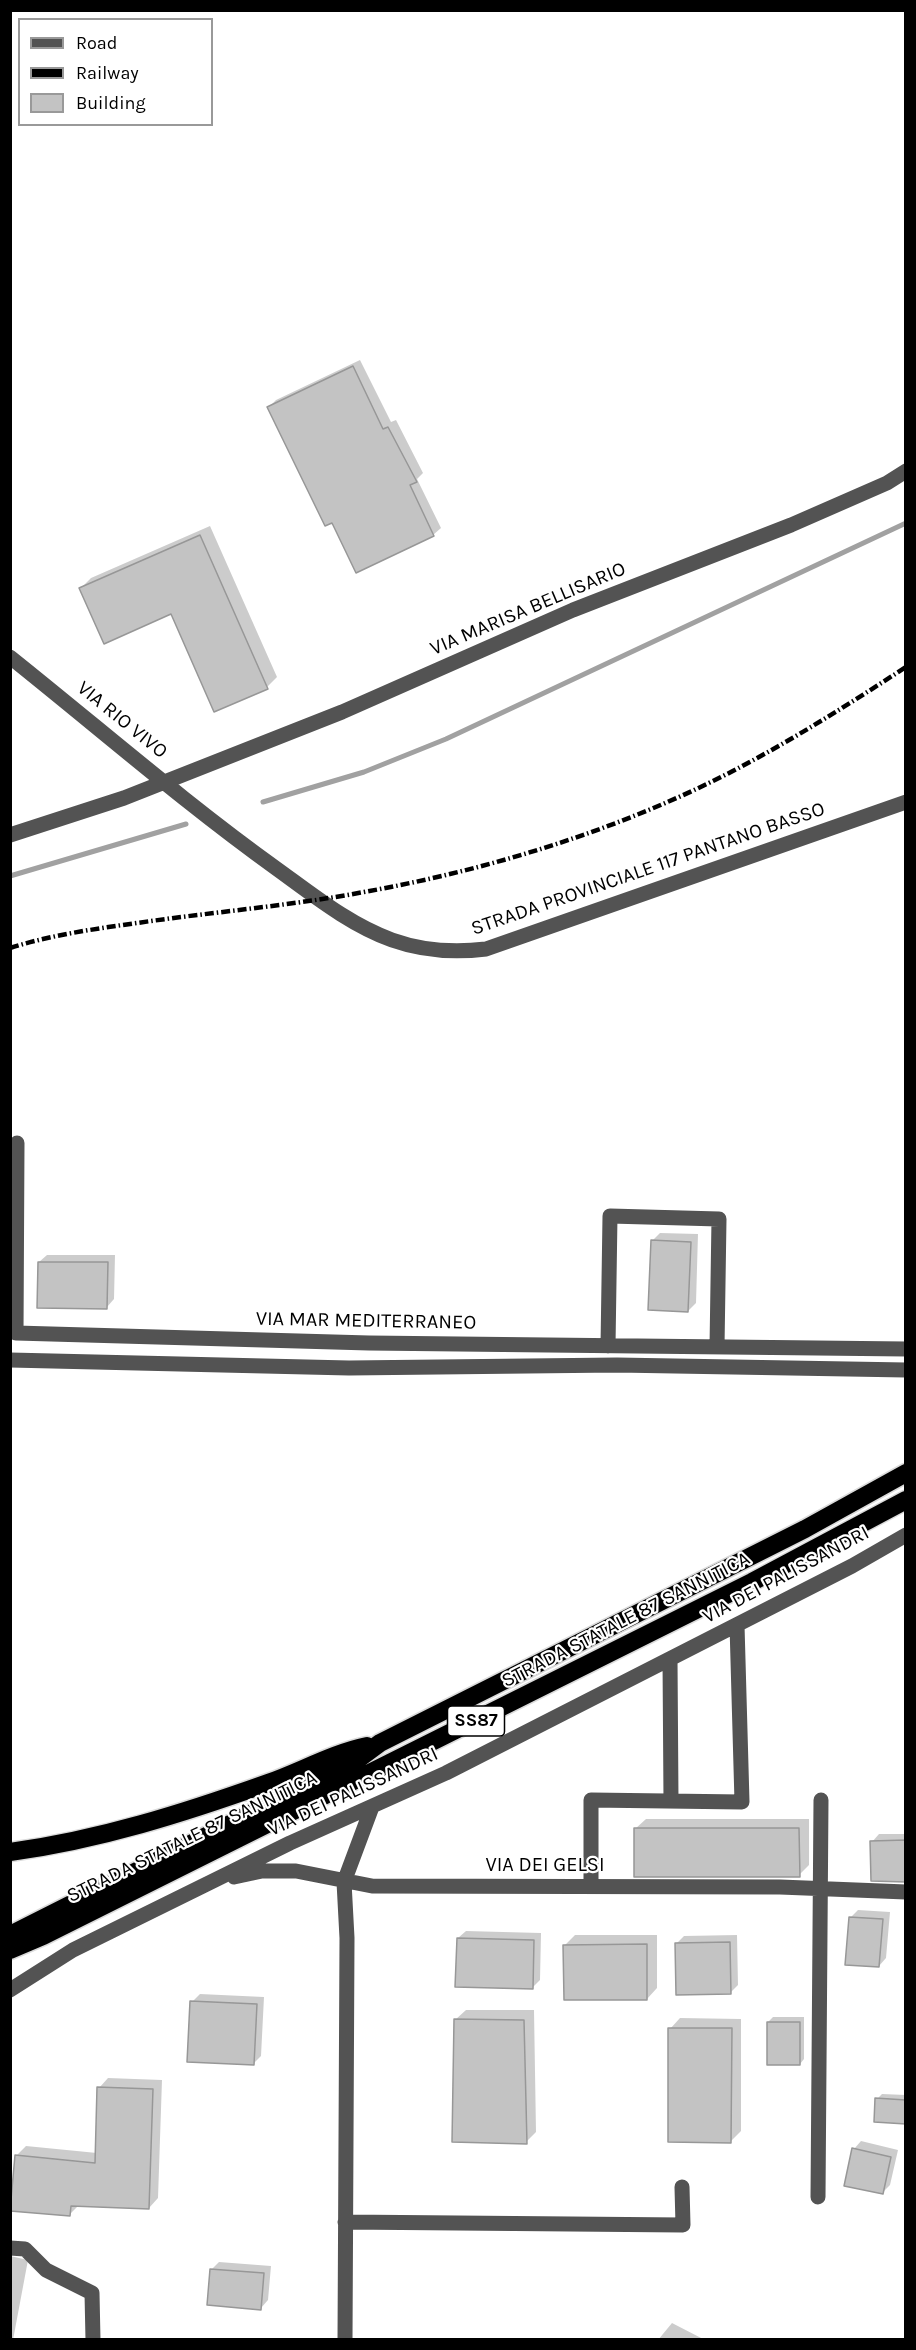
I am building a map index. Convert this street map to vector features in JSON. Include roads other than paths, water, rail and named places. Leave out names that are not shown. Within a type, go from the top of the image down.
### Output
[{"type":"highway","name":"STRADA STATALE 87 SANNITICA","points":[[380,1743],[784,1540],[898,1478]]},
{"type":"highway","name":"STRADA STATALE 87 SANNITICA","points":[[43,1936],[752,1582],[906,1500]]},
{"type":"highway","points":[[10,1852],[78,1841],[142,1824],[270,1782],[351,1749],[380,1743]]},
{"type":"highway","name":"SS87","points":[[10,1935],[357,1760],[380,1743]]},
{"type":"highway","points":[[10,1950],[43,1936]]},
{"type":"highway","points":[[10,1957],[43,1936]]},
{"type":"street","name":"VIA MARISA BELLISARIO","points":[[164,781],[342,712],[573,610],[790,525],[887,483],[906,471]]},
{"type":"street","name":"VIA RIO VIVO","points":[[10,657],[164,781],[124,798],[10,835]]},
{"type":"street","name":"STRADA PROVINCIALE 117 PANTANO BASSO","points":[[164,781],[241,843],[344,916],[392,940],[424,949],[457,953],[486,949],[601,911],[906,802]]},
{"type":"street","name":"VIA MAR MEDITERRANEO","points":[[17,1143],[16,1334],[608,1346],[906,1348]]},
{"type":"street","points":[[608,1346],[610,1216],[719,1219],[717,1347]]},
{"type":"street","points":[[10,1360],[349,1368],[617,1365],[906,1370]]},
{"type":"street","points":[[898,1478],[906,1460]]},
{"type":"street","name":"VIA DEI PALISSANDRI","points":[[10,1990],[73,1950],[290,1843],[372,1807],[670,1659],[906,1535]]},
{"type":"street","points":[[591,1886],[591,1800],[742,1802],[737,1625]]},
{"type":"street","points":[[670,1659],[671,1801]]},
{"type":"street","points":[[818,2197],[821,1800]]},
{"type":"street","points":[[345,2340],[347,1938],[344,1882],[372,1807]]},
{"type":"street","name":"VIA DEI GELSI","points":[[189,1893],[241,1875],[261,1871],[296,1871],[372,1886],[591,1886],[906,1892]]},
{"type":"street","points":[[345,2222],[683,2225],[682,2187]]},
{"type":"street","points":[[10,2248],[25,2249],[46,2270],[92,2293],[93,2340]]},
{"type":"waterway","points":[[263,802],[364,772],[446,739],[906,523]]},
{"type":"waterway","points":[[10,876],[186,824]]},
{"type":"railway","points":[[10,948],[41,939],[89,930],[364,892],[498,862],[630,818],[713,781],[787,741],[906,667]]}]
